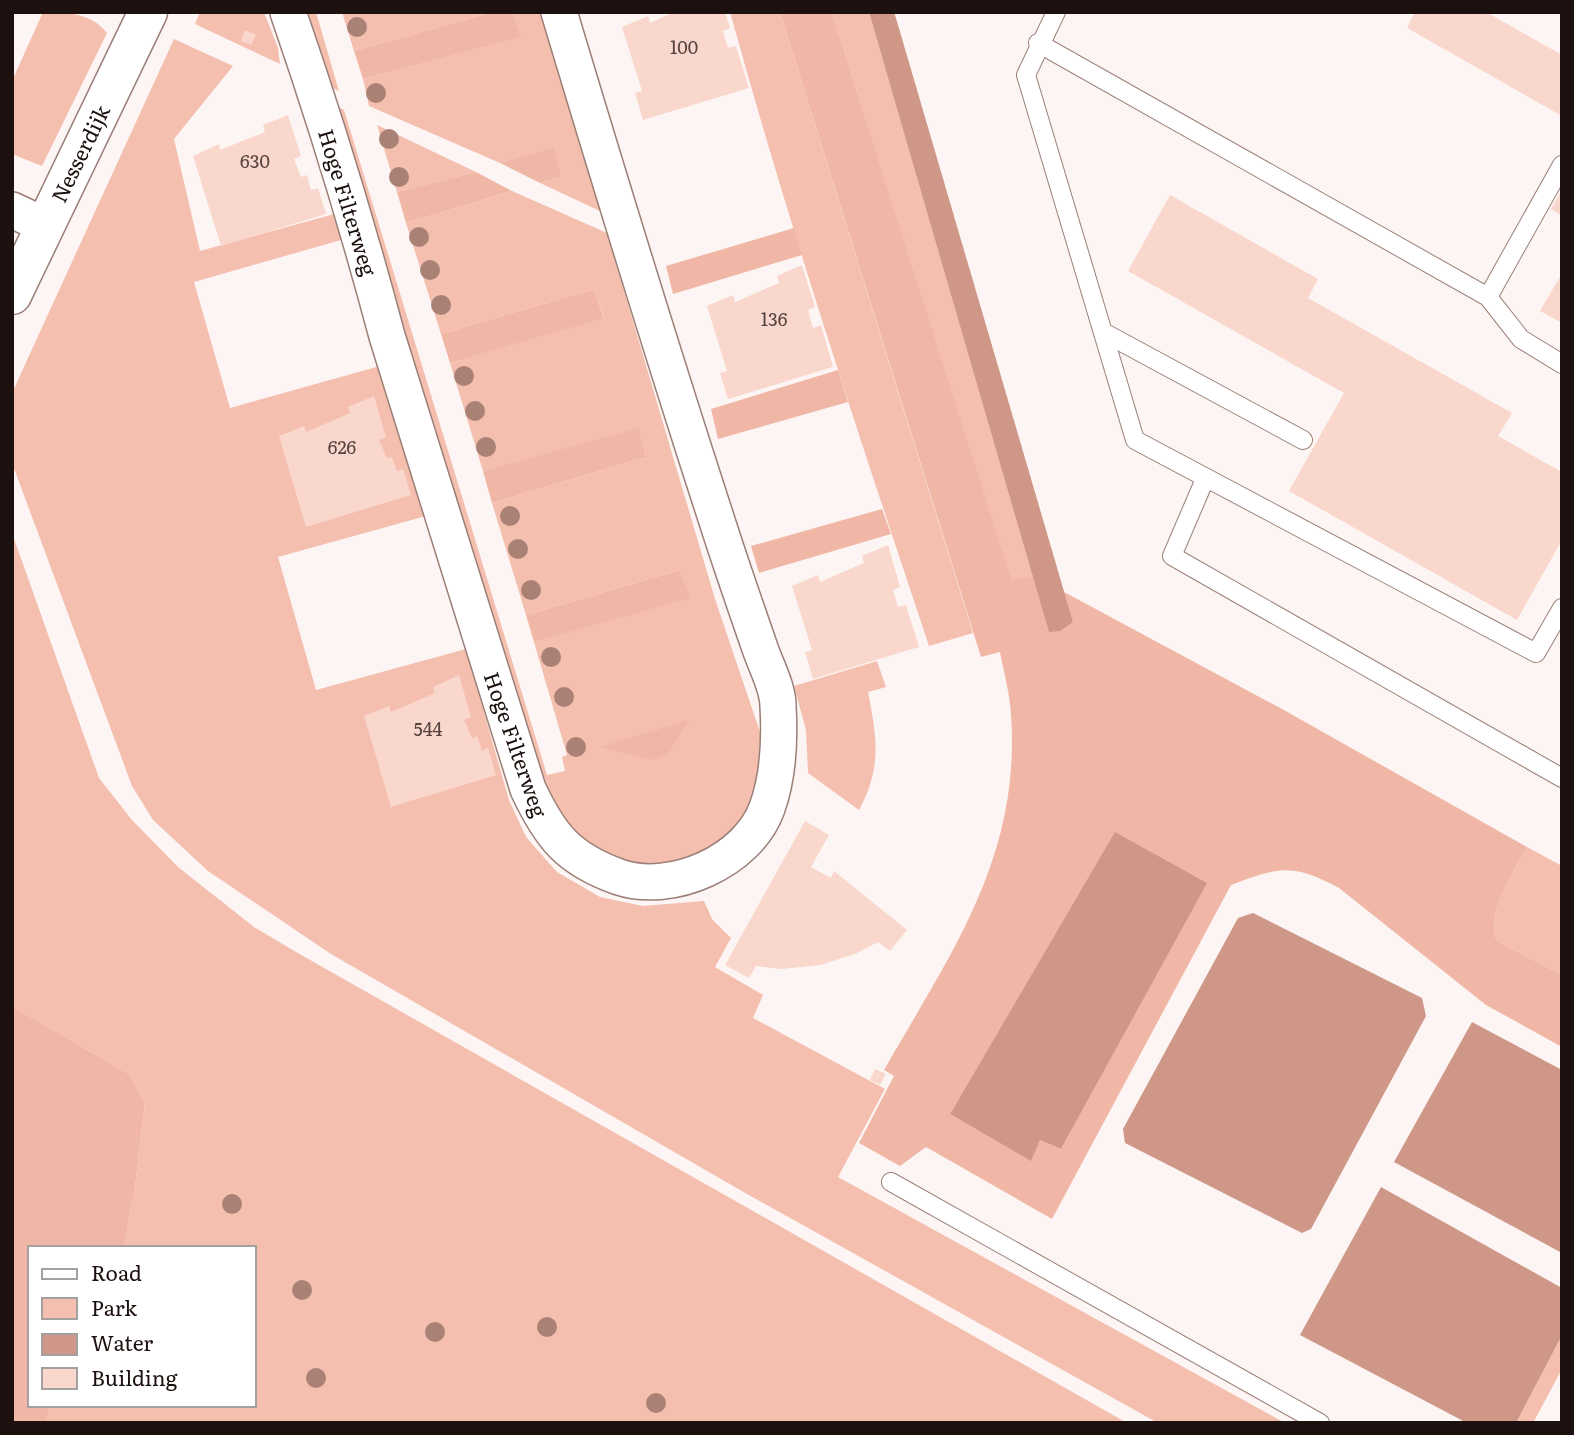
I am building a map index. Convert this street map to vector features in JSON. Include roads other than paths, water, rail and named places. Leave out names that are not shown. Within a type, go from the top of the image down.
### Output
[{"type":"street","name":"Nesserdijk","points":[[12,295],[28,218],[148,12]]},
{"type":"street","name":"Hoge Filterweg","points":[[288,12],[330,140],[387,336],[528,789],[545,826],[560,844],[579,858],[624,878],[653,881],[680,879],[714,864],[736,849],[752,833],[767,810],[778,771],[779,702],[717,522],[559,12]]},
{"type":"lane","points":[[1056,12],[1038,43],[1026,75],[1135,440],[1536,653],[1562,608]]},
{"type":"lane","points":[[1038,43],[1488,297],[1521,339],[1562,364]]},
{"type":"lane","points":[[1488,297],[1562,165]]},
{"type":"lane","points":[[1103,332],[1303,440]]},
{"type":"lane","points":[[1205,479],[1172,555],[1562,778]]},
{"type":"lane","points":[[891,1182],[1320,1423]]},
{"type":"water","points":[[869,12],[894,12],[1073,622],[1060,631],[1049,632]]},
{"type":"water","points":[[1115,832],[1207,883],[1061,1149],[1040,1140],[1031,1161],[950,1114]]},
{"type":"water","points":[[1253,913],[1422,998],[1426,1016],[1311,1229],[1302,1233],[1125,1143],[1123,1129],[1238,918]]},
{"type":"water","points":[[1472,1022],[1562,1070],[1562,1253],[1394,1162]]},
{"type":"water","points":[[1381,1187],[1562,1288],[1562,1335],[1516,1423],[1467,1423],[1300,1335]]}]
